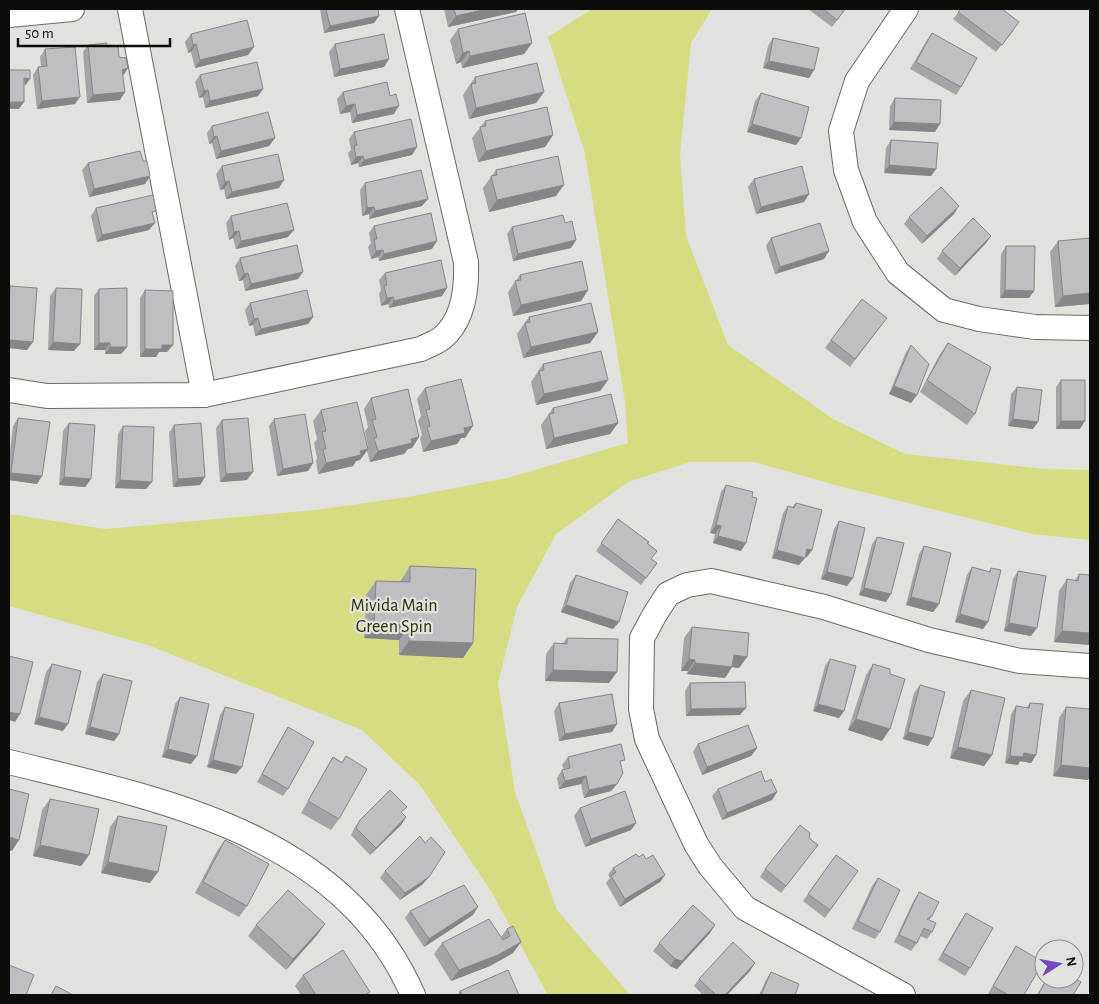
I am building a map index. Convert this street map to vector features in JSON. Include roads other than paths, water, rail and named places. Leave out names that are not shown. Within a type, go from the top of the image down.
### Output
[{"type":"street","points":[[9,15],[72,9]]},
{"type":"street","points":[[130,9],[204,395]]},
{"type":"street","points":[[9,390],[47,396],[204,395],[421,349],[442,338],[456,320],[467,290],[466,262],[407,9]]},
{"type":"street","points":[[906,9],[857,81],[842,131],[846,170],[865,222],[898,273],[944,310],[979,319],[1035,327],[1090,328]]},
{"type":"street","points":[[903,995],[745,908],[710,866],[696,844],[647,739],[641,709],[642,638],[655,614],[668,594],[687,585],[711,581],[824,607],[928,640],[1020,661],[1090,666]]},
{"type":"street","points":[[9,762],[185,808],[246,833],[275,849],[323,880],[365,920],[397,966],[413,995]]},
{"type":"park label","name":"Mivida Main Green Spin","points":[[394,616]]}]
